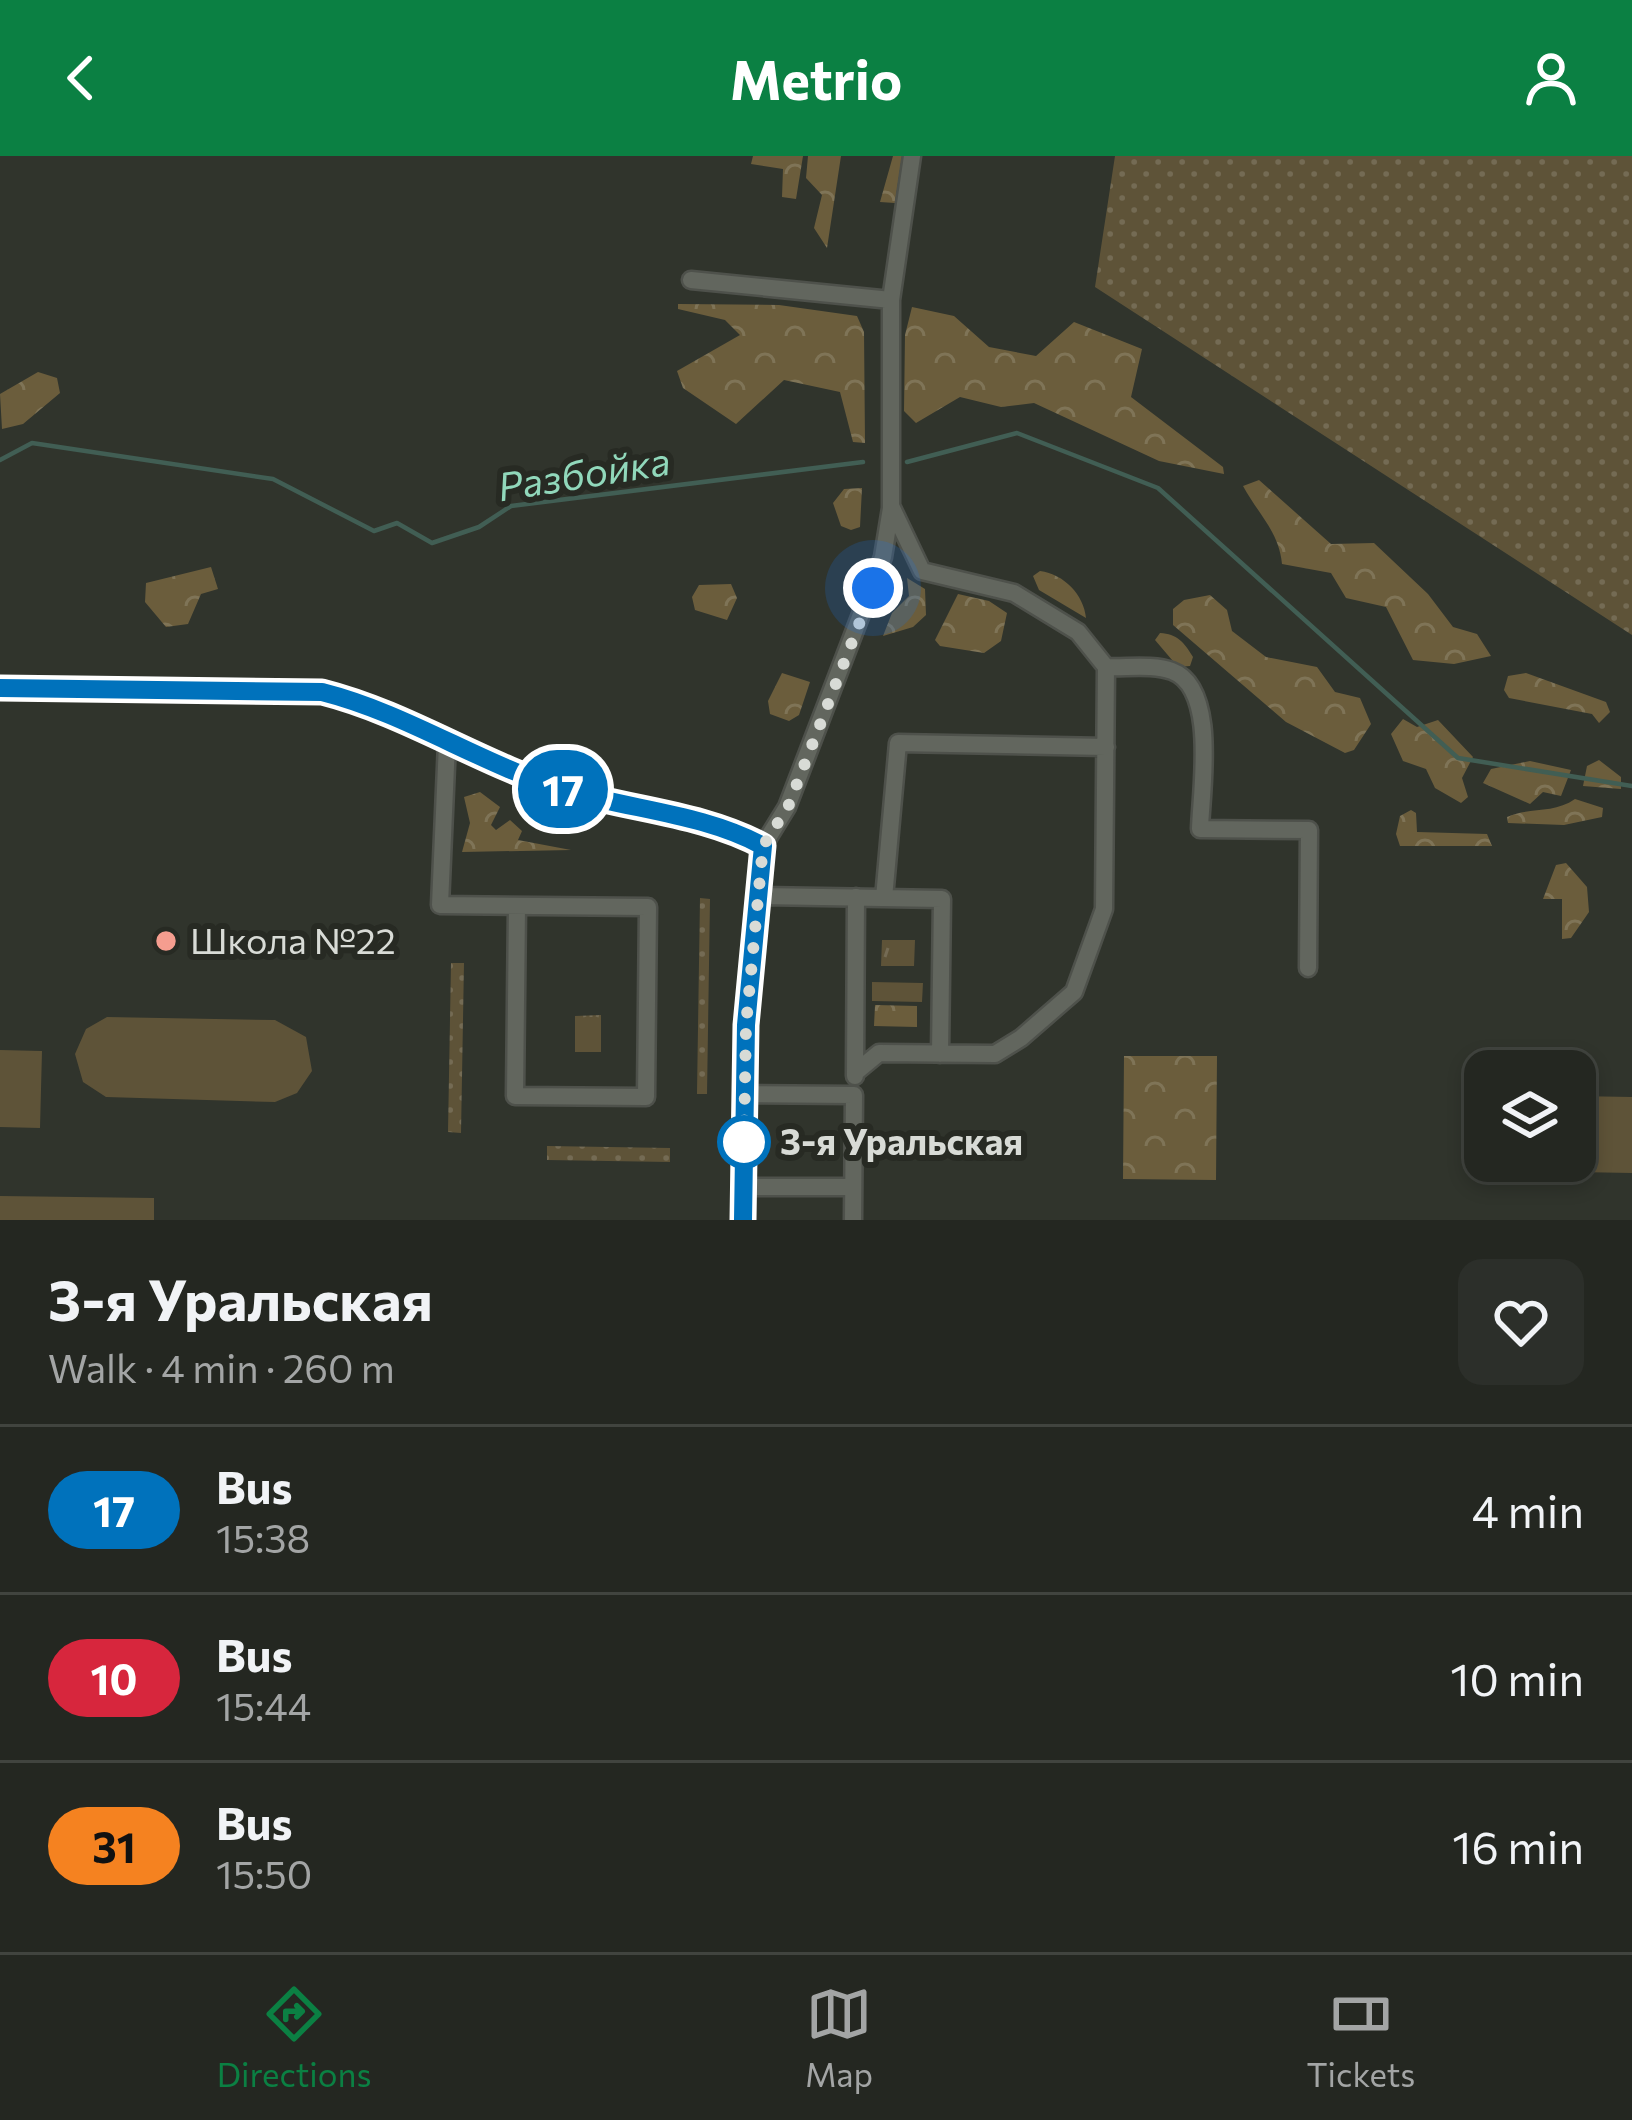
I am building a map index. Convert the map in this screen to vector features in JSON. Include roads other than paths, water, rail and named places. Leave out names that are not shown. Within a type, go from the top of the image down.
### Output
[{"type":"street","points":[[743,1220],[745,1094],[763,846],[788,807],[873,588],[891,508],[891,299],[912,156]]},
{"type":"street","points":[[691,280],[891,299]]},
{"type":"street","points":[[856,1072],[879,1053],[995,1054],[1074,992],[1104,909],[1106,668],[1078,632],[1014,593],[922,571],[891,508]]},
{"type":"street","points":[[1106,668],[1165,669],[1190,684],[1203,723],[1199,829],[1310,830],[1308,968]]},
{"type":"street","points":[[0,688],[322,692],[374,705],[447,743],[568,791],[730,830],[763,846]]},
{"type":"street","points":[[447,743],[440,905],[648,907],[646,1097],[515,1096],[517,906]]},
{"type":"street","points":[[884,898],[898,743],[1106,747]]},
{"type":"street","points":[[758,896],[942,899],[940,1054]]},
{"type":"street","points":[[853,1220],[856,897]]},
{"type":"street","points":[[745,1094],[854,1095]]},
{"type":"street","points":[[743,1187],[853,1187]]},
{"type":"waterway","name":"Разбойка","points":[[907,462],[1017,433],[1158,488],[1458,758],[1632,786]]},
{"type":"waterway","name":"Разбойка","points":[[0,460],[32,443],[273,479],[374,531],[397,523],[432,543],[479,527],[511,506],[863,462]]},
{"type":"place","name":"Школа №22","points":[[166,941]]},
{"type":"place","name":"3-я Уральская","points":[[744,1142]]}]
